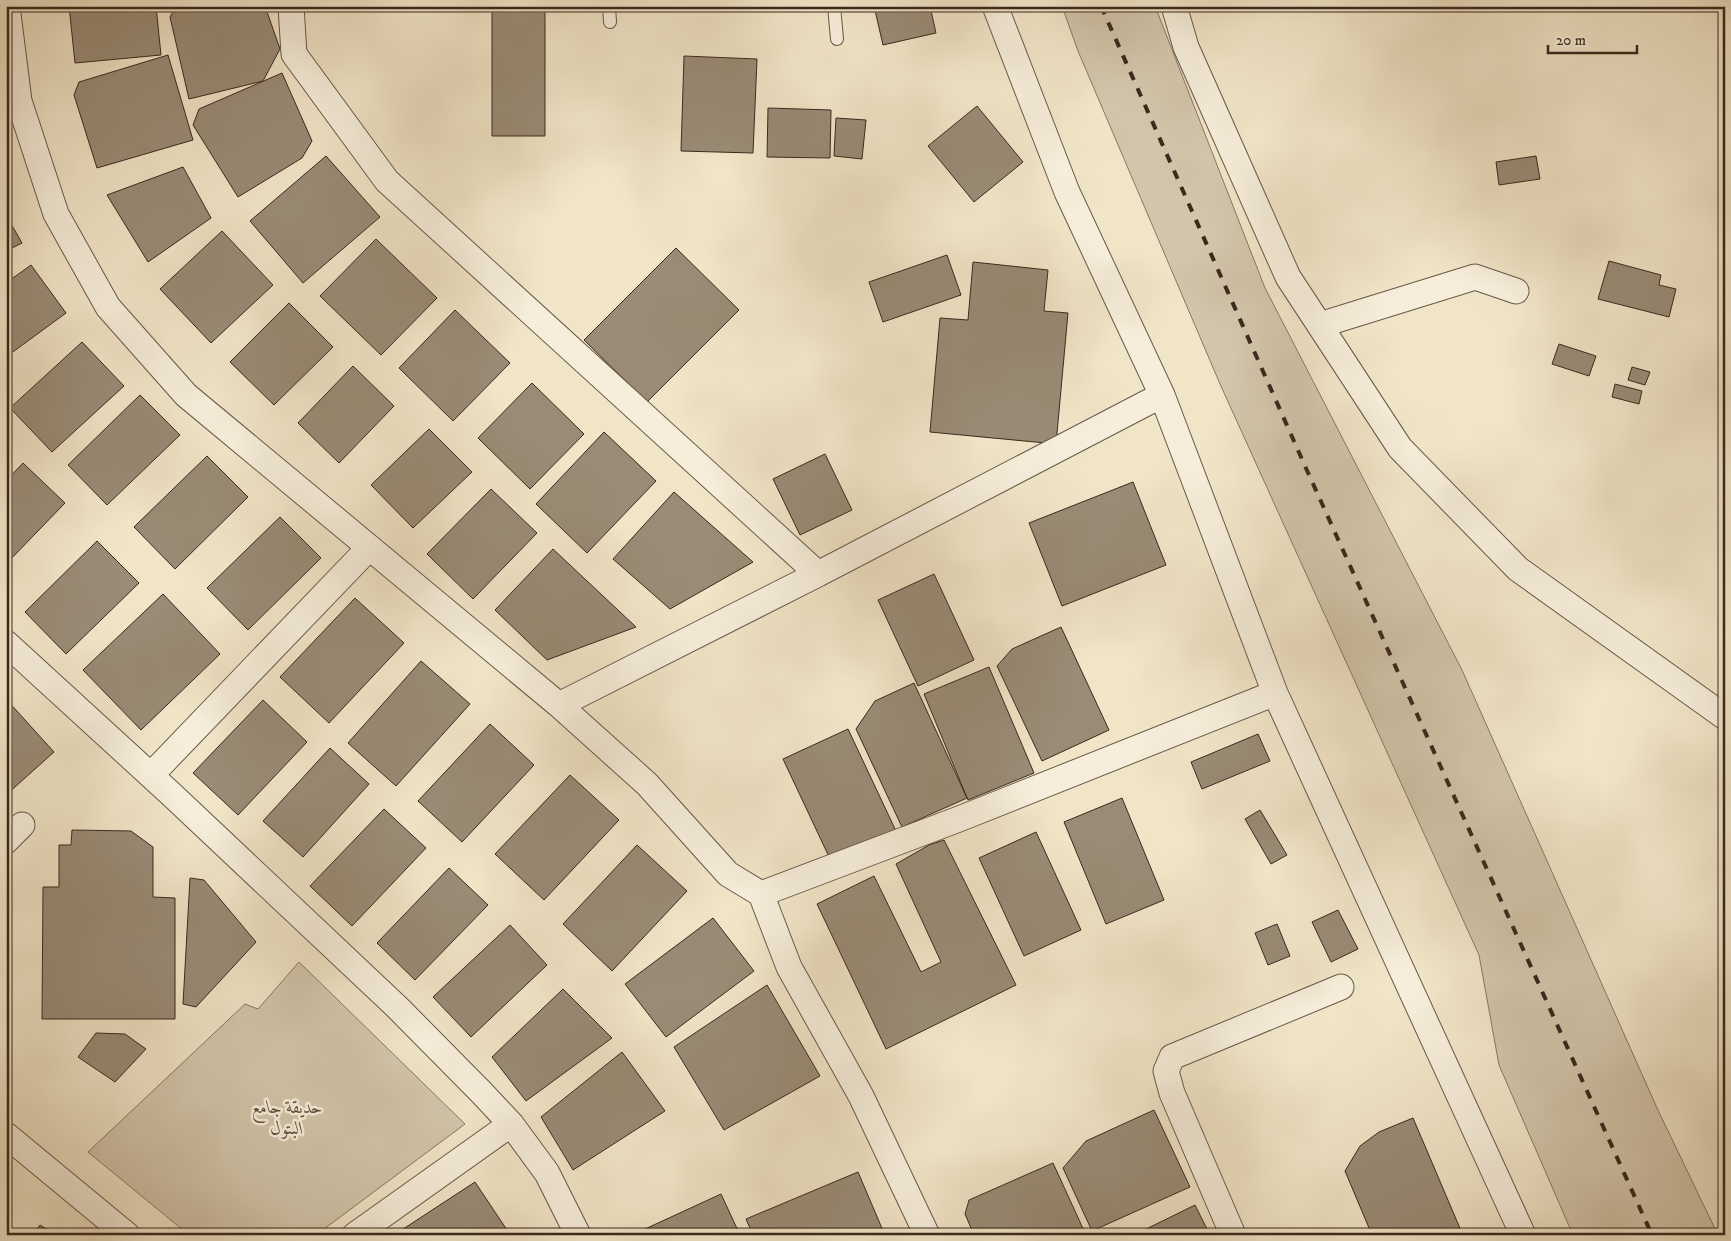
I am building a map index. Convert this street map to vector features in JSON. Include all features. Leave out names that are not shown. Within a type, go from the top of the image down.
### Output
[{"type":"street","points":[[7,6],[18,101],[56,214],[108,307],[186,395],[559,705],[647,784],[728,874],[761,894],[788,968],[861,1096],[920,1232]]},
{"type":"street","points":[[291,6],[294,54],[387,181],[818,574]]},
{"type":"street","points":[[995,6],[1067,192],[1162,396],[1275,693],[1523,1235]]},
{"type":"street","points":[[1174,6],[1186,47],[1288,277],[1400,448],[1518,569],[1725,718]]},
{"type":"street","points":[[1320,325],[1475,277],[1516,291]]},
{"type":"street","points":[[559,705],[818,574],[1162,396]]},
{"type":"street","points":[[151,775],[369,548]]},
{"type":"street","points":[[6,643],[151,775],[396,1007],[482,1093],[511,1124],[547,1173],[578,1235]]},
{"type":"street","points":[[761,894],[959,820],[1275,693]]},
{"type":"street","points":[[1233,1235],[1172,1094],[1166,1071],[1172,1057],[1340,987]]},
{"type":"street","points":[[356,1235],[511,1124]]},
{"type":"street","points":[[6,1135],[127,1235]]},
{"type":"lane","points":[[609,6],[610,22]]},
{"type":"lane","points":[[834,6],[837,39]]},
{"type":"green space","points":[[1062,6],[1155,6],[1265,288],[1462,670],[1657,1108],[1718,1235],[1573,1235],[1499,1065],[1479,955],[1220,384],[1078,51]]},
{"type":"green space","name":"حديقة جامع البتول","points":[[299,962],[465,1124],[316,1235],[189,1235],[88,1152],[245,1004],[258,1009]]},
{"type":"building","points":[[69,6],[156,6],[161,55],[75,63]]},
{"type":"building","points":[[176,6],[265,6],[280,49],[263,81],[189,99],[170,17]]},
{"type":"building","points":[[492,6],[545,6],[545,136],[492,136]]},
{"type":"building","points":[[874,6],[930,6],[936,33],[883,45]]},
{"type":"building","points":[[168,55],[193,140],[97,168],[74,95],[79,82]]},
{"type":"building","points":[[684,56],[757,59],[753,153],[681,151]]},
{"type":"building","points":[[282,73],[312,141],[302,158],[238,197],[193,125],[199,109]]},
{"type":"building","points":[[977,106],[1023,162],[974,202],[928,146]]},
{"type":"building","points":[[768,108],[831,110],[830,158],[767,157]]},
{"type":"building","points":[[836,118],[866,120],[862,159],[834,156]]},
{"type":"building","points":[[326,156],[380,217],[303,283],[250,221]]},
{"type":"building","points":[[1536,156],[1540,179],[1499,185],[1496,162]]},
{"type":"building","points":[[183,167],[211,218],[148,262],[107,195]]},
{"type":"building","points":[[6,215],[22,243],[6,251]]},
{"type":"building","points":[[222,231],[273,285],[211,343],[160,289]]},
{"type":"building","points":[[376,239],[437,298],[381,355],[320,296]]},
{"type":"building","points":[[676,248],[739,310],[647,402],[584,340]]},
{"type":"building","points":[[947,255],[961,295],[883,322],[869,282]]},
{"type":"building","points":[[1609,261],[1661,275],[1659,285],[1676,289],[1669,317],[1598,299]]},
{"type":"building","points":[[973,262],[1048,270],[1044,311],[1068,313],[1056,444],[930,432],[940,318],[968,320]]},
{"type":"building","points":[[31,265],[66,313],[6,357],[6,283]]},
{"type":"building","points":[[289,303],[333,347],[274,405],[230,362]]},
{"type":"building","points":[[455,310],[510,363],[453,421],[399,368]]},
{"type":"building","points":[[82,342],[124,386],[52,452],[10,408]]},
{"type":"building","points":[[1559,344],[1596,356],[1589,376],[1552,364]]},
{"type":"building","points":[[353,366],[394,406],[339,463],[298,423]]},
{"type":"building","points":[[1632,367],[1650,372],[1645,385],[1628,380]]},
{"type":"building","points":[[532,383],[584,434],[530,489],[478,438]]},
{"type":"building","points":[[1615,384],[1642,391],[1639,404],[1612,397]]},
{"type":"building","points":[[140,395],[180,435],[107,505],[68,465]]},
{"type":"building","points":[[429,429],[472,472],[413,528],[371,485]]},
{"type":"building","points":[[604,432],[656,481],[587,553],[536,504]]},
{"type":"building","points":[[825,454],[852,510],[800,535],[773,479]]},
{"type":"building","points":[[207,456],[248,497],[175,569],[134,527]]},
{"type":"building","points":[[23,463],[65,503],[6,564],[6,481]]},
{"type":"building","points":[[1133,482],[1166,565],[1062,606],[1029,523]]},
{"type":"building","points":[[491,489],[537,533],[473,599],[427,554]]},
{"type":"building","points":[[674,492],[753,562],[670,609],[613,559]]},
{"type":"building","points":[[280,517],[321,558],[248,630],[207,588]]},
{"type":"building","points":[[97,541],[139,583],[66,654],[25,612]]},
{"type":"building","points":[[553,549],[636,627],[547,660],[495,610]]},
{"type":"building","points":[[934,574],[974,660],[918,686],[878,600]]},
{"type":"building","points":[[163,594],[220,654],[141,730],[83,670]]},
{"type":"building","points":[[355,598],[404,643],[329,723],[280,677]]},
{"type":"building","points":[[1061,627],[1109,730],[1042,761],[997,666],[1012,649]]},
{"type":"building","points":[[421,661],[470,704],[396,786],[348,743]]},
{"type":"building","points":[[989,667],[1034,773],[968,800],[924,694]]},
{"type":"building","points":[[914,683],[967,798],[902,827],[856,729],[875,701]]},
{"type":"building","points":[[6,699],[54,752],[6,795]]},
{"type":"building","points":[[263,700],[307,742],[238,815],[193,773]]},
{"type":"building","points":[[490,724],[534,765],[462,842],[418,801]]},
{"type":"building","points":[[848,729],[896,831],[831,861],[783,759]]},
{"type":"building","points":[[1258,734],[1270,761],[1202,789],[1191,762]]},
{"type":"building","points":[[330,748],[369,784],[303,857],[263,821]]},
{"type":"building","points":[[570,775],[619,820],[544,900],[495,854]]},
{"type":"building","points":[[1122,798],[1164,900],[1106,924],[1064,822]]},
{"type":"building","points":[[384,809],[426,848],[352,926],[310,886]]},
{"type":"building","points":[[1260,810],[1287,855],[1271,864],[1245,819]]},
{"type":"building","points":[[72,830],[131,831],[153,847],[153,897],[175,898],[175,1019],[42,1019],[43,887],[59,887],[59,845],[71,845]]},
{"type":"building","points":[[1036,832],[1081,930],[1024,956],[979,858]]},
{"type":"building","points":[[944,840],[1016,985],[886,1049],[817,904],[874,876],[921,972],[941,962],[896,864],[929,845]]},
{"type":"building","points":[[637,845],[687,891],[612,971],[563,924]]},
{"type":"building","points":[[449,868],[488,905],[415,980],[377,943]]},
{"type":"building","points":[[190,878],[204,880],[256,942],[196,1007],[183,1004]]},
{"type":"building","points":[[1338,910],[1358,949],[1331,962],[1312,922]]},
{"type":"building","points":[[713,918],[754,971],[666,1037],[625,984]]},
{"type":"building","points":[[1277,924],[1290,956],[1268,965],[1255,933]]},
{"type":"building","points":[[510,925],[547,965],[471,1037],[433,997]]},
{"type":"building","points":[[767,985],[820,1076],[724,1130],[674,1047]]},
{"type":"building","points":[[563,989],[612,1038],[526,1101],[492,1057]]},
{"type":"building","points":[[96,1033],[125,1034],[146,1049],[115,1082],[78,1057]]},
{"type":"building","points":[[622,1052],[665,1111],[573,1170],[541,1117]]},
{"type":"building","points":[[1154,1110],[1190,1187],[1092,1231],[1063,1168],[1086,1141]]},
{"type":"building","points":[[1413,1118],[1462,1233],[1457,1235],[1372,1235],[1345,1171],[1360,1146],[1379,1132]]},
{"type":"building","points":[[1053,1163],[1085,1233],[1081,1235],[974,1235],[965,1214],[969,1200]]},
{"type":"building","points":[[858,1172],[884,1233],[879,1235],[753,1235],[746,1219]]},
{"type":"building","points":[[475,1182],[509,1233],[506,1235],[394,1235]]},
{"type":"building","points":[[721,1194],[740,1235],[632,1235]]},
{"type":"building","points":[[1195,1205],[1210,1235],[1134,1235]]},
{"type":"building","points":[[6,1206],[12,1210],[6,1218]]},
{"type":"building","points":[[40,1225],[56,1235],[33,1235]]},
{"type":"railway","points":[[1101,6],[1305,466],[1652,1235]]}]
